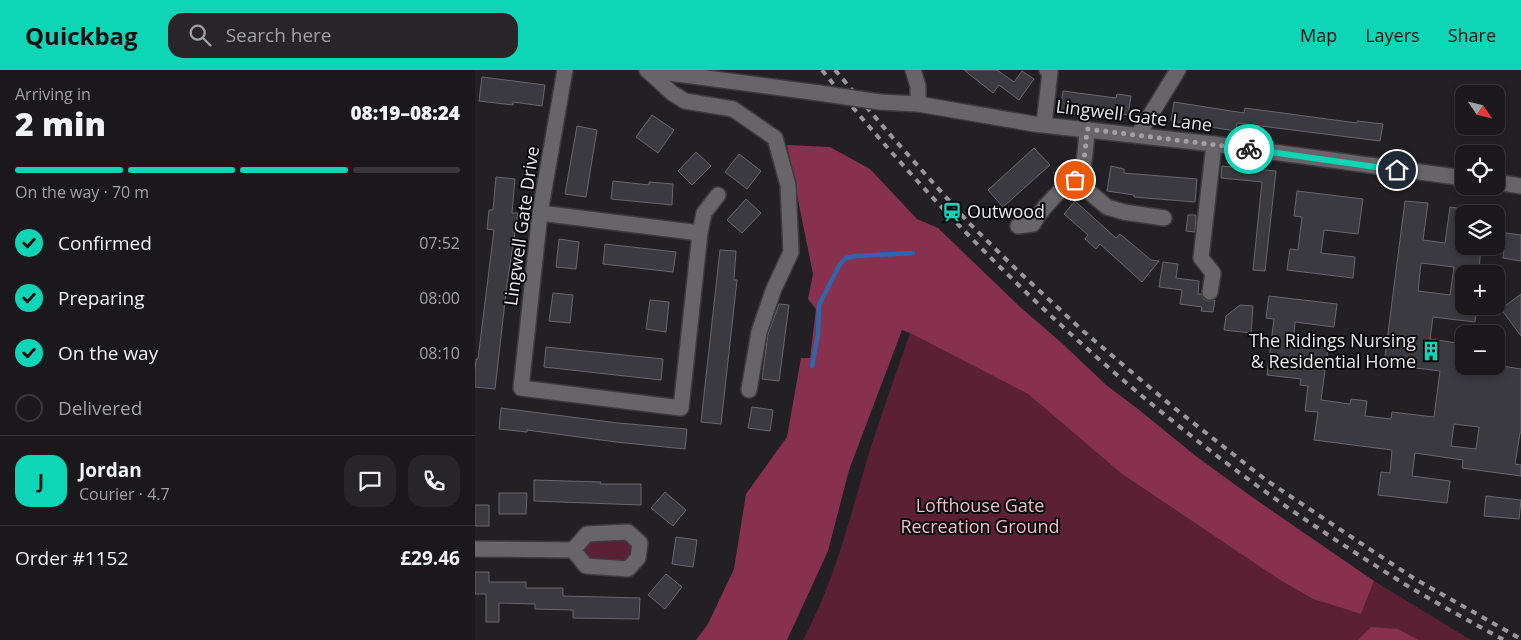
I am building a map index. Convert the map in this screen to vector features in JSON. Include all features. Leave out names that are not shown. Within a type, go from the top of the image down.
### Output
[{"type":"street","name":"Lingwell Gate Drive","points":[[565,70],[539,213],[521,388],[681,408],[700,233]]},
{"type":"street","points":[[647,70],[672,93],[685,101],[733,109],[775,138],[788,185],[791,252],[773,291],[759,332],[749,390]]},
{"type":"street","name":"Lingwell Gate Lane","points":[[647,70],[880,102],[918,104],[1043,124],[1214,144],[1455,177]]},
{"type":"street","points":[[913,70],[918,86],[918,104]]},
{"type":"street","points":[[1043,124],[1050,72],[1047,70]]},
{"type":"street","points":[[1138,135],[1178,70]]},
{"type":"street","points":[[1018,226],[1033,224],[1039,212],[1062,189],[1075,180],[1081,171],[1084,160],[1087,129]]},
{"type":"street","points":[[1210,292],[1220,274],[1201,258],[1214,144]]},
{"type":"street","points":[[1075,180],[1107,207],[1124,212],[1164,218]]},
{"type":"street","points":[[1505,183],[1521,186]]},
{"type":"street","points":[[539,213],[700,233],[704,213],[719,195]]},
{"type":"street","points":[[475,549],[573,550]]},
{"type":"green space","name":"Lofthouse Gate Recreation Ground","points":[[910,333],[1028,394],[1122,474],[1280,580],[1313,599],[1361,614],[1374,581],[1471,640],[803,640],[824,596],[848,526],[868,456]]},
{"type":"green space","points":[[628,532],[640,543],[628,569],[586,566],[573,550],[587,534]]},
{"type":"shaded area","points":[[787,145],[830,147],[870,169],[917,219],[938,228],[1019,306],[1106,385],[1197,457],[1374,581],[1361,614],[1313,599],[1280,580],[1122,474],[1028,394],[902,330],[849,470],[828,551],[787,640],[696,640],[708,624],[734,569],[746,494],[787,437],[801,358],[810,358],[816,309],[808,299],[813,274]]},
{"type":"shaded area","points":[[1371,627],[1398,629],[1418,640],[1358,640]]},
{"type":"building","points":[[964,70],[997,70],[1014,82],[1022,71],[1034,79],[1019,100],[999,85],[993,93]]},
{"type":"building","points":[[482,77],[545,85],[542,106],[513,102],[513,105],[479,101]]},
{"type":"building","points":[[1063,91],[1116,98],[1117,94],[1131,96],[1128,115],[1103,111],[1102,118],[1060,112]]},
{"type":"building","points":[[1174,102],[1244,113],[1245,108],[1357,123],[1357,121],[1383,124],[1380,141],[1237,123],[1236,131],[1171,121]]},
{"type":"building","points":[[652,115],[674,130],[658,153],[636,137]]},
{"type":"building","points":[[577,126],[597,130],[586,197],[565,194]]},
{"type":"building","points":[[1034,148],[1050,165],[1003,207],[988,190]]},
{"type":"building","points":[[696,152],[711,166],[692,185],[678,171]]},
{"type":"building","points":[[739,154],[761,171],[747,189],[725,172]]},
{"type":"building","points":[[1111,166],[1124,169],[1124,173],[1197,179],[1195,202],[1134,197],[1134,195],[1107,191]]},
{"type":"building","points":[[1222,166],[1276,171],[1265,271],[1253,270],[1262,182],[1221,178]]},
{"type":"building","points":[[496,177],[515,179],[512,213],[518,213],[507,284],[495,389],[475,387],[475,371],[494,230],[487,229],[489,210],[493,210]]},
{"type":"building","points":[[613,181],[649,185],[649,182],[673,184],[672,205],[611,199]]},
{"type":"building","name":"The Ridings Nursing & Residential Home","points":[[1297,191],[1363,199],[1358,234],[1324,230],[1321,253],[1355,257],[1353,278],[1287,270],[1290,249],[1298,250],[1302,217],[1294,216]]},
{"type":"building","points":[[746,199],[761,213],[742,233],[727,220]]},
{"type":"building","points":[[1075,201],[1116,238],[1120,234],[1151,260],[1159,261],[1142,282],[1100,244],[1096,249],[1085,239],[1088,235],[1064,214]]},
{"type":"building","name":"The Ridings Nursing & Residential Home","points":[[1405,201],[1428,203],[1423,240],[1445,243],[1450,207],[1455,208],[1455,255],[1480,255],[1479,265],[1455,265],[1455,315],[1476,315],[1475,322],[1433,317],[1430,339],[1455,343],[1455,375],[1505,375],[1505,366],[1521,369],[1521,433],[1515,464],[1521,465],[1521,476],[1462,468],[1463,460],[1415,453],[1412,476],[1450,481],[1447,503],[1378,495],[1381,472],[1390,473],[1392,450],[1314,440],[1318,412],[1305,411],[1308,386],[1300,385],[1301,379],[1267,375],[1274,319],[1266,318],[1269,296],[1337,304],[1334,327],[1295,322],[1293,344],[1328,348],[1321,400],[1350,404],[1351,399],[1367,401],[1365,416],[1391,419],[1392,412],[1434,417],[1440,371],[1384,364]],"holes":[[[1421,263],[1454,267],[1450,295],[1418,291]],[[1454,424],[1479,427],[1476,449],[1451,446]]]},
{"type":"building","points":[[1188,215],[1196,215],[1195,232],[1186,231]]},
{"type":"building","points":[[1506,233],[1521,235],[1521,261],[1503,258],[1505,255]]},
{"type":"building","points":[[559,239],[579,242],[576,269],[556,267]]},
{"type":"building","points":[[605,244],[676,252],[673,272],[603,264]]},
{"type":"building","points":[[720,250],[736,251],[734,280],[737,280],[721,424],[701,422]]},
{"type":"building","points":[[1163,262],[1178,264],[1176,278],[1199,281],[1198,294],[1201,294],[1208,301],[1215,300],[1213,312],[1201,311],[1202,307],[1180,304],[1182,290],[1159,287]]},
{"type":"building","points":[[553,293],[573,295],[570,323],[549,321]]},
{"type":"building","points":[[1521,294],[1521,336],[1505,314],[1505,306]]},
{"type":"building","points":[[650,300],[669,302],[666,332],[646,329]]},
{"type":"building","points":[[779,304],[789,305],[779,381],[762,379],[768,334]]},
{"type":"building","points":[[1240,305],[1253,306],[1251,333],[1224,330],[1226,316]]},
{"type":"building","points":[[546,347],[663,359],[661,380],[544,367]]},
{"type":"building","points":[[752,407],[773,410],[770,431],[748,428]]},
{"type":"building","points":[[501,408],[618,423],[687,429],[685,449],[527,430],[527,432],[499,429]]},
{"type":"building","points":[[534,480],[601,482],[600,484],[641,484],[641,505],[534,501]]},
{"type":"building","points":[[665,492],[686,510],[673,526],[651,508]]},
{"type":"building","points":[[499,493],[527,493],[526,514],[499,514]]},
{"type":"building","points":[[1486,496],[1521,500],[1519,519],[1484,516]]},
{"type":"building","points":[[475,505],[489,505],[489,526],[475,526]]},
{"type":"building","points":[[676,537],[697,540],[693,567],[672,564]]},
{"type":"building","points":[[475,572],[489,572],[489,582],[526,582],[526,588],[563,588],[563,596],[640,598],[639,619],[573,618],[573,610],[535,609],[535,604],[499,603],[499,622],[486,622],[486,594],[475,594]]},
{"type":"building","points":[[666,574],[682,587],[665,609],[648,595]]},
{"type":"waterway","points":[[812,366],[818,334],[819,305],[840,264],[846,258],[856,256],[913,253]]},
{"type":"railway","points":[[822,70],[870,128],[972,239],[1025,292],[1138,392],[1196,440],[1311,524],[1406,585],[1504,640]]},
{"type":"railway","points":[[835,70],[969,223],[1083,331],[1173,407],[1266,480],[1415,579],[1521,639]]},
{"type":"way so far","points":[[1075,180],[1081,171],[1084,160],[1087,129],[1249,149]]},
{"type":"place","name":"Outwood","points":[[952,212]]},
{"type":"place","name":"The Ridings Nursing & Residential Home","points":[[1431,351]]},
{"type":"route","points":[[1249,149],[1397,170]]}]
